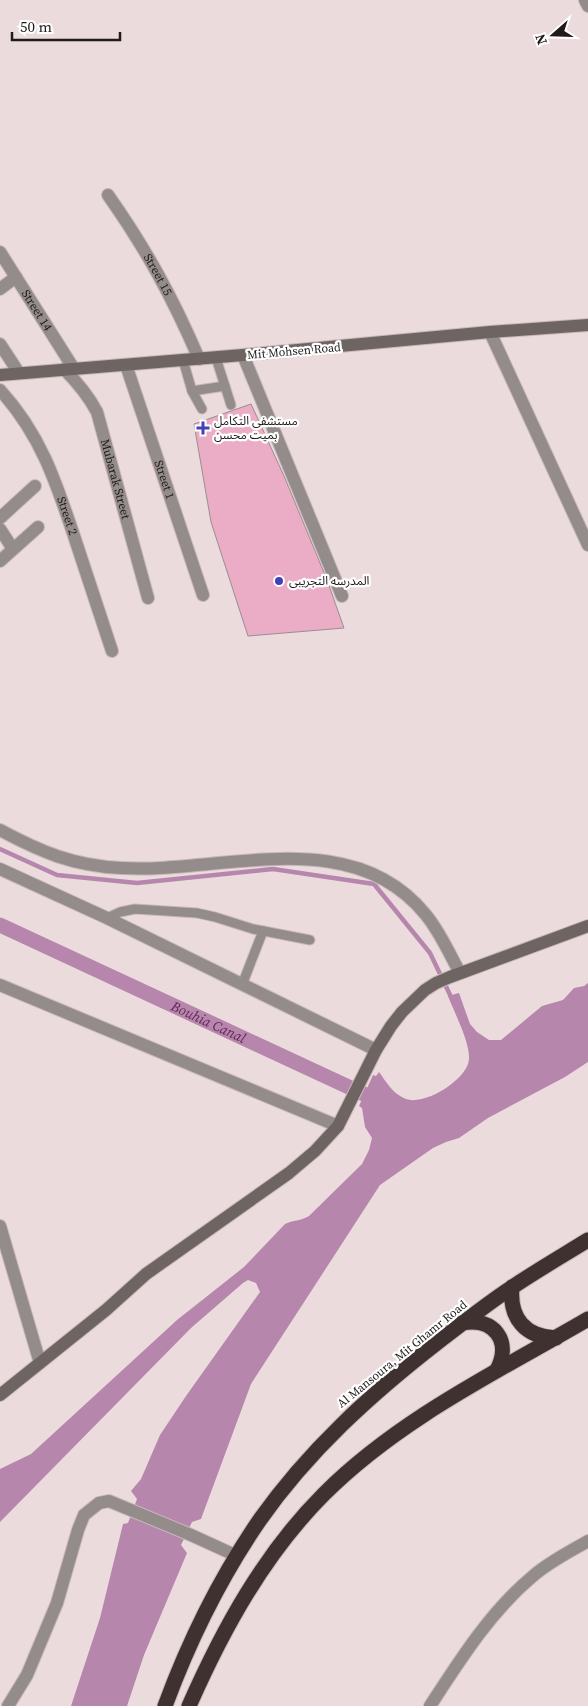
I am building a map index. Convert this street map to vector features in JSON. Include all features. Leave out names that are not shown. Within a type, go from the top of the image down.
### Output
[{"type":"highway","name":"Al Mansoura, Mit Ghamr Road","points":[[165,1706],[179,1668],[206,1611],[237,1556],[260,1520],[314,1453],[375,1392],[462,1324],[512,1287],[588,1240]]},
{"type":"highway","points":[[512,1287],[512,1309],[525,1328],[534,1334],[556,1338]]},
{"type":"highway","points":[[189,1706],[210,1658],[263,1567],[293,1528],[318,1500],[359,1462],[436,1407],[588,1319]]},
{"type":"highway","points":[[462,1324],[481,1322],[497,1334],[502,1342],[503,1352],[502,1362],[497,1370]]},
{"type":"street","points":[[585,0],[588,6]]},
{"type":"street","name":"Street 15","points":[[108,195],[135,234],[159,274],[199,359]]},
{"type":"street","name":"Street 14","points":[[0,252],[69,369]]},
{"type":"street","points":[[0,289],[16,277]]},
{"type":"street","name":"Mit Mohsen Road","points":[[0,375],[588,325]]},
{"type":"street","points":[[490,332],[588,545]]},
{"type":"street","points":[[0,344],[19,373]]},
{"type":"street","points":[[243,355],[342,596]]},
{"type":"street","name":"Street 1","points":[[126,365],[203,594]]},
{"type":"street","name":"Mubarak Street","points":[[69,369],[89,396],[97,412],[148,598]]},
{"type":"street","name":"Street 2","points":[[0,390],[26,424],[42,451],[55,479],[112,651]]},
{"type":"street","points":[[0,518],[35,486]]},
{"type":"street","points":[[0,561],[38,527]]},
{"type":"street","points":[[0,529],[13,549]]},
{"type":"street","points":[[0,830],[32,848],[60,858],[104,866],[138,868],[310,859],[364,869],[390,882],[408,896],[425,914],[438,931],[455,975]]},
{"type":"street","points":[[0,869],[107,918],[376,1050]]},
{"type":"street","points":[[0,1395],[146,1274],[289,1173],[315,1151],[338,1126],[376,1050],[391,1026],[411,1002],[436,983],[588,926]]},
{"type":"street","points":[[0,985],[338,1126]]},
{"type":"street","points":[[0,1226],[40,1363]]},
{"type":"street","points":[[8,1706],[27,1675],[57,1603],[84,1515],[99,1503],[109,1501],[133,1510],[237,1556]]},
{"type":"street","points":[[430,1706],[479,1632],[510,1598],[532,1576],[588,1541]]},
{"type":"lane","points":[[216,358],[231,405]]},
{"type":"lane","points":[[183,360],[192,391],[202,409]]},
{"type":"lane","points":[[192,391],[225,386]]},
{"type":"lane","points":[[107,918],[120,912],[135,909],[206,914],[263,931],[310,940]]},
{"type":"lane","points":[[242,984],[263,931]]},
{"type":"shaded area","points":[[588,983],[588,1062],[565,1077],[488,1118],[459,1138],[433,1148],[380,1185],[251,1384],[201,1519],[192,1522],[181,1545],[187,1553],[144,1655],[127,1706],[71,1706],[100,1618],[123,1524],[128,1523],[137,1499],[131,1491],[141,1479],[160,1435],[260,1292],[256,1283],[248,1280],[243,1283],[191,1328],[0,1522],[0,1469],[31,1454],[177,1320],[244,1267],[285,1224],[309,1216],[362,1164],[369,1150],[372,1138],[365,1127],[362,1108],[359,1106],[373,1075],[376,1076],[379,1072],[397,1094],[406,1099],[414,1100],[434,1095],[461,1075],[467,1067],[469,1052],[448,996],[459,993],[470,1024],[477,1032],[489,1040],[501,1040],[542,1006],[563,1000],[574,988]]},
{"type":"building","points":[[251,404],[284,476],[327,580],[344,628],[248,636],[211,522],[194,424]]},
{"type":"waterway","points":[[0,849],[57,875],[137,883],[273,869],[374,884],[430,953],[452,999]]},
{"type":"waterway","name":"Bouhia Canal","points":[[0,925],[381,1102]]},
{"type":"place","name":"مستشفى التكامل بميت محسن","points":[[203,428]]},
{"type":"place","name":"المدرسه التجريبى","points":[[279,581]]}]
